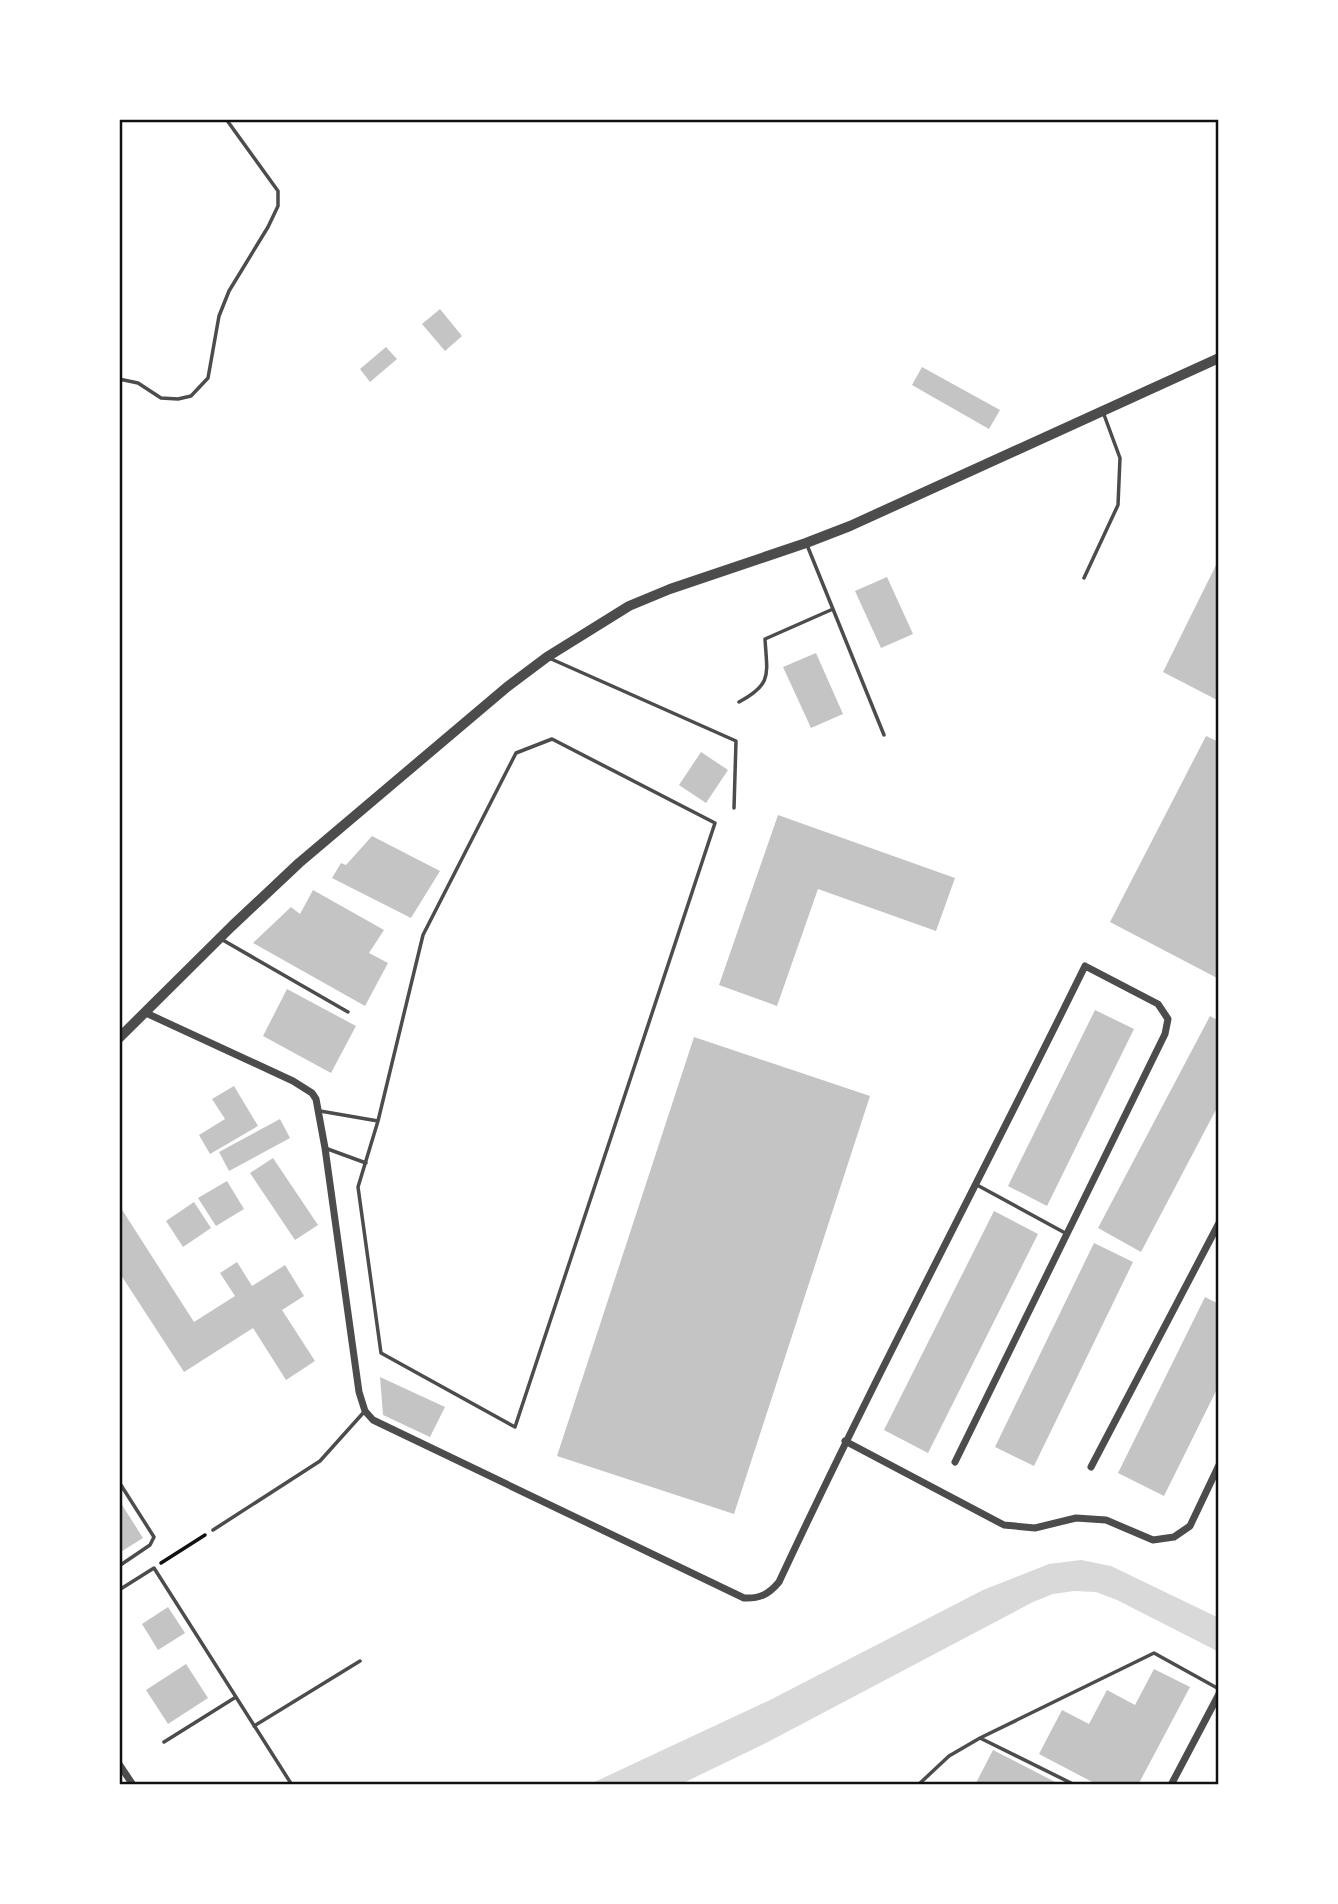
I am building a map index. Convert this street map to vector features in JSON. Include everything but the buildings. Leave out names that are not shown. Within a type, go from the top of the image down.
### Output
[{"type":"street","points":[[119,1038],[219,938],[331,835],[507,687],[547,657],[629,606],[850,526],[1219,358]]},
{"type":"street","points":[[146,1013],[293,1081],[312,1093],[320,1111],[326,1148],[359,1392],[365,1411],[373,1420],[744,1598],[753,1599],[763,1597],[779,1582],[845,1441],[977,1185],[1085,966],[1158,1004],[1168,1019],[1168,1026],[955,1462]]},
{"type":"street","points":[[1091,1467],[1219,1223]]},
{"type":"street","points":[[845,1441],[1004,1525],[1035,1528],[1076,1518],[1106,1520],[1153,1540],[1174,1537],[1190,1527],[1219,1465]]},
{"type":"street","points":[[1171,1785],[1219,1691]]},
{"type":"street","points":[[119,1764],[133,1785]]},
{"type":"lane","points":[[119,379],[138,383],[161,398],[178,399],[191,396],[208,378],[219,316],[229,291],[278,206],[278,191],[226,119]]},
{"type":"lane","points":[[1084,578],[1118,505],[1119,458],[1102,410]]},
{"type":"lane","points":[[806,543],[884,735]]},
{"type":"lane","points":[[739,702],[758,692],[767,676],[765,639],[833,609]]},
{"type":"lane","points":[[547,657],[736,741],[734,808]]},
{"type":"lane","points":[[552,739],[715,823],[516,1427],[381,1353],[358,1187],[378,1121],[423,935],[516,753],[552,739]]},
{"type":"lane","points":[[219,938],[348,1012]]},
{"type":"lane","points":[[320,1111],[378,1121]]},
{"type":"lane","points":[[326,1148],[366,1163]]},
{"type":"lane","points":[[977,1185],[1067,1234]]},
{"type":"lane","points":[[213,1530],[320,1461],[365,1411]]},
{"type":"lane","points":[[119,1482],[154,1537],[150,1545],[119,1566]]},
{"type":"lane","points":[[119,1590],[154,1568],[292,1785]]},
{"type":"lane","points":[[918,1785],[949,1756],[980,1738],[1154,1653],[1219,1691]]},
{"type":"lane","points":[[254,1726],[360,1661]]},
{"type":"lane","points":[[164,1742],[236,1697]]},
{"type":"lane","points":[[980,1738],[1075,1785]]},
{"type":"path","points":[[154,1568],[213,1530]]},
{"type":"shaded area","points":[[1081,1560],[1111,1566],[1219,1618],[1219,1652],[1096,1592],[1053,1594],[1033,1602],[764,1744],[679,1785],[588,1785],[770,1700],[983,1590],[1049,1564]]}]
